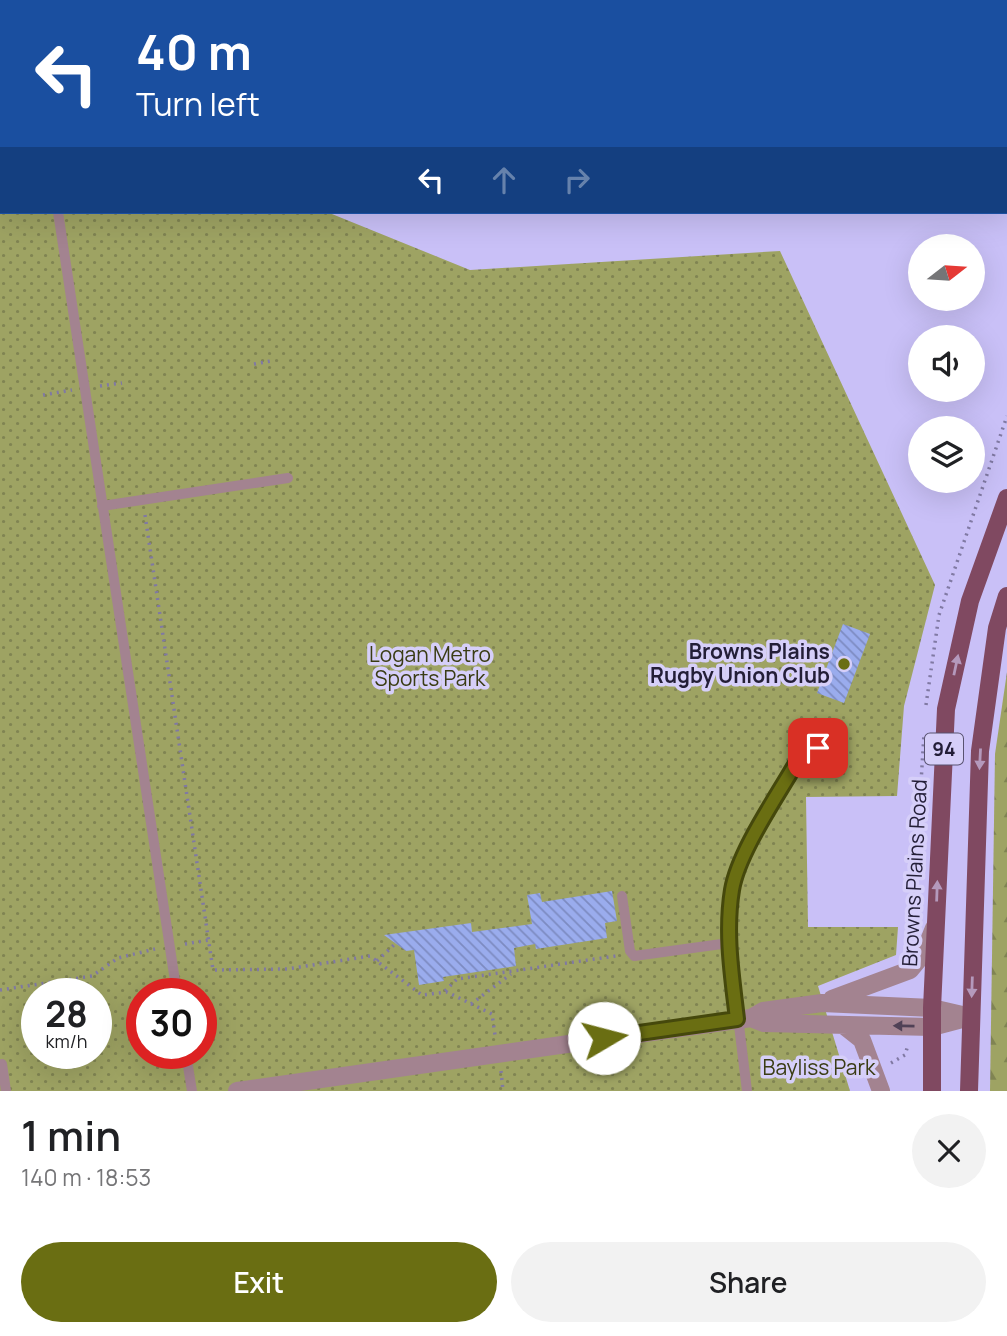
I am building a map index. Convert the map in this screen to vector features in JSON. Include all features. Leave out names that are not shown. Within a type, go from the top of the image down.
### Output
[{"type":"main road","name":"Browns Plains Road","points":[[932,1091],[932,1008],[946,709],[970,601],[1007,498]]},
{"type":"main road","name":"94","points":[[969,1091],[981,751],[997,628],[1007,596]]},
{"type":"street","points":[[822,1003],[910,970],[924,953],[936,925]]},
{"type":"street","points":[[237,1091],[744,1018],[763,1011],[822,1003],[932,1008],[971,1017]]},
{"type":"street","points":[[744,1018],[764,1023],[932,1027],[971,1017]]},
{"type":"street","points":[[843,1025],[862,1040],[881,1091]]},
{"type":"lane","points":[[58,214],[175,978]]},
{"type":"lane","points":[[102,506],[288,478]]},
{"type":"lane","points":[[747,1091],[744,1018],[729,943],[732,889],[741,860],[795,765],[804,754],[818,748]]},
{"type":"lane","points":[[622,897],[634,956],[729,943]]},
{"type":"lane","points":[[2,1063],[6,1091]]},
{"type":"lane","points":[[188,1069],[192,1091]]},
{"type":"path","points":[[254,364],[271,361]]},
{"type":"path","points":[[95,387],[122,383]]},
{"type":"path","points":[[43,394],[73,390]]},
{"type":"path","points":[[143,500],[213,971],[286,969],[370,956],[422,995],[447,992],[492,1014],[496,1041]]},
{"type":"path","points":[[183,944],[209,940]]},
{"type":"path","points":[[377,961],[396,943]]},
{"type":"path","points":[[0,989],[92,976],[118,958],[155,949]]},
{"type":"path","points":[[443,993],[457,979],[632,954]]},
{"type":"path","points":[[471,1004],[514,972]]},
{"type":"path","points":[[500,1066],[503,1091]]},
{"type":"green space","name":"Logan Metro Sports Park","points":[[0,214],[332,214],[470,270],[780,251],[935,585],[904,706],[897,796],[806,797],[808,927],[898,927],[896,955],[818,986],[850,1091],[0,1091]]},
{"type":"green space","points":[[1007,672],[1007,1091],[990,1091],[995,754]]},
{"type":"building","name":"Browns Plains Rugby Union Club","points":[[843,624],[870,634],[844,703],[817,693]]},
{"type":"building","points":[[612,891],[617,921],[605,923],[607,938],[536,949],[535,944],[514,948],[516,966],[443,977],[444,981],[419,985],[414,950],[406,951],[384,935],[471,923],[472,932],[532,924],[527,895],[540,893],[542,902]]},
{"type":"place","name":"Browns Plains Rugby Union Club","points":[[844,664]]},
{"type":"route","points":[[604,1038],[737,1019],[729,943],[732,889],[741,860],[795,765],[804,754],[818,748]]},
{"type":"park label","name":"Bayliss Park","points":[[819,1068]]}]
